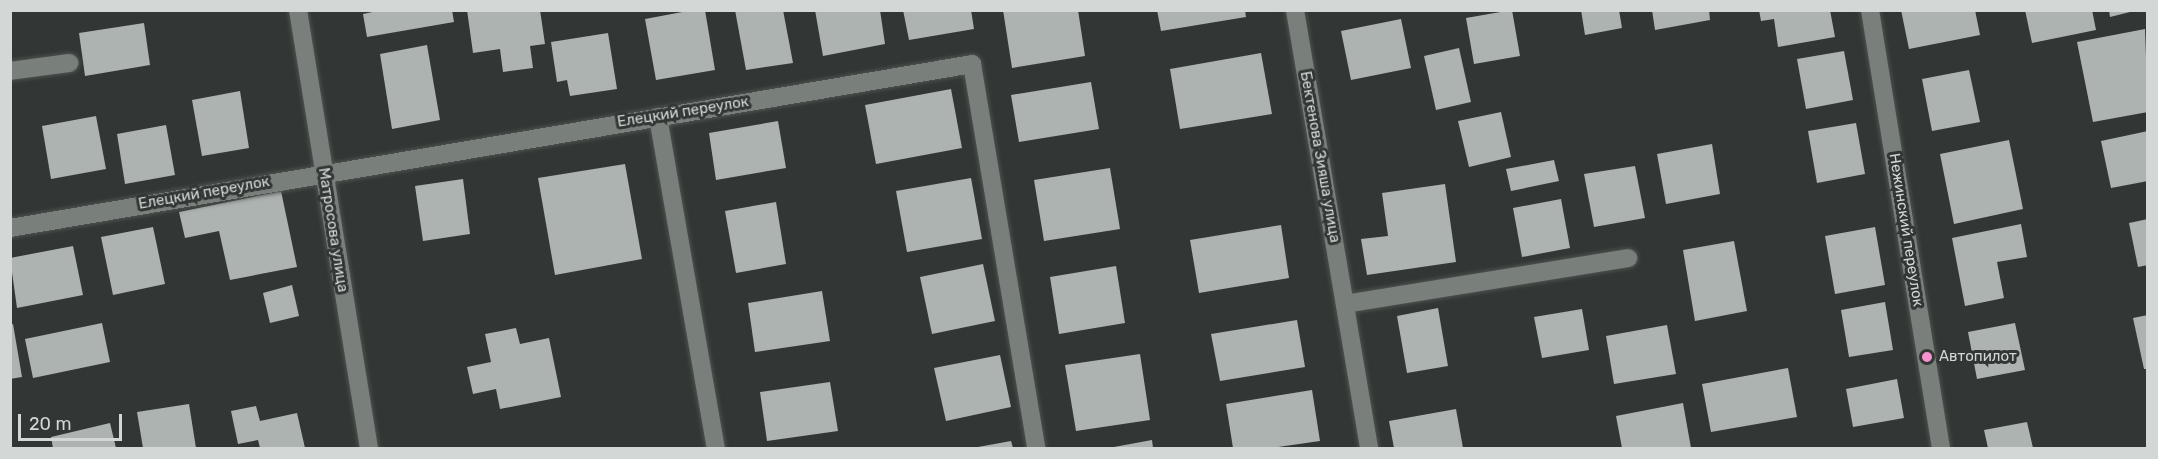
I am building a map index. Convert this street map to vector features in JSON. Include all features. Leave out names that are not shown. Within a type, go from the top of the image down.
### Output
[{"type":"street","name":"Матросова улица","points":[[298,10],[369,448]]},
{"type":"street","name":"Бектенова Зияша улица","points":[[1295,10],[1369,448]]},
{"type":"street","name":"Нежинский переулок","points":[[1870,10],[1941,448]]},
{"type":"street","points":[[10,71],[69,63]]},
{"type":"street","name":"Елецкий переулок","points":[[10,228],[323,172],[972,64],[1036,448]]},
{"type":"street","points":[[658,117],[716,448]]},
{"type":"street","points":[[1345,304],[1628,258]]},
{"type":"building","points":[[382,10],[452,10],[454,22],[367,37],[363,14]]},
{"type":"building","points":[[467,10],[540,10],[545,44],[530,46],[533,68],[503,72],[500,49],[473,53]]},
{"type":"building","points":[[705,10],[715,70],[656,80],[645,19]]},
{"type":"building","points":[[735,10],[783,10],[793,63],[746,70]]},
{"type":"building","points":[[815,10],[880,10],[885,44],[823,56]]},
{"type":"building","points":[[903,10],[971,10],[974,29],[909,40]]},
{"type":"building","points":[[1003,10],[1078,10],[1085,56],[1012,68]]},
{"type":"building","points":[[1157,10],[1245,10],[1246,17],[1161,31]]},
{"type":"building","points":[[1512,10],[1520,56],[1474,64],[1466,18]]},
{"type":"building","points":[[1581,10],[1619,10],[1622,28],[1585,35]]},
{"type":"building","points":[[1652,10],[1709,10],[1710,20],[1655,30]]},
{"type":"building","points":[[1759,10],[1830,10],[1835,37],[1778,47],[1774,19],[1761,21]]},
{"type":"building","points":[[1901,10],[1975,10],[1980,35],[1909,49]]},
{"type":"building","points":[[2025,10],[2092,10],[2096,30],[2032,43]]},
{"type":"building","points":[[2109,10],[2133,10],[2134,11],[2110,17]]},
{"type":"building","points":[[1401,19],[1411,68],[1351,80],[1341,31]]},
{"type":"building","points":[[144,23],[150,65],[85,76],[79,33]]},
{"type":"building","points":[[2145,29],[2148,112],[2093,122],[2077,42]]},
{"type":"building","points":[[608,33],[617,89],[570,96],[567,80],[557,82],[551,42]]},
{"type":"building","points":[[427,45],[440,120],[392,129],[380,54]]},
{"type":"building","points":[[1459,48],[1471,102],[1436,110],[1424,56]]},
{"type":"building","points":[[1844,51],[1853,100],[1806,109],[1797,59]]},
{"type":"building","points":[[1261,53],[1272,114],[1180,129],[1170,69]]},
{"type":"building","points":[[1969,70],[1980,122],[1932,131],[1922,79]]},
{"type":"building","points":[[1091,82],[1099,129],[1019,142],[1011,95]]},
{"type":"building","points":[[951,89],[962,148],[876,164],[865,105]]},
{"type":"building","points":[[240,91],[249,148],[202,156],[192,100]]},
{"type":"building","points":[[1501,112],[1511,157],[1469,167],[1458,121]]},
{"type":"building","points":[[96,116],[106,169],[51,179],[42,126]]},
{"type":"building","points":[[778,121],[786,168],[716,180],[709,133]]},
{"type":"building","points":[[1856,123],[1865,174],[1817,183],[1808,131]]},
{"type":"building","points":[[166,125],[175,175],[125,184],[117,134]]},
{"type":"building","points":[[2148,131],[2148,181],[2111,188],[2101,141]]},
{"type":"building","points":[[2009,140],[2023,209],[1954,224],[1940,154]]},
{"type":"building","points":[[1712,144],[1720,194],[1666,204],[1657,154]]},
{"type":"building","points":[[1554,160],[1559,181],[1511,191],[1506,169]]},
{"type":"building","points":[[625,164],[642,259],[555,275],[538,178]]},
{"type":"building","points":[[1635,166],[1645,218],[1594,227],[1584,174]]},
{"type":"building","points":[[1110,168],[1120,229],[1044,241],[1034,180]]},
{"type":"building","points":[[971,178],[982,239],[907,252],[896,191]]},
{"type":"building","points":[[463,179],[470,234],[423,241],[415,186]]},
{"type":"building","points":[[1445,184],[1456,262],[1367,275],[1361,239],[1388,236],[1382,193]]},
{"type":"building","points":[[281,191],[297,267],[230,280],[219,231],[185,238],[179,212]]},
{"type":"building","points":[[1561,199],[1570,248],[1522,257],[1513,208]]},
{"type":"building","points":[[776,202],[786,264],[736,273],[725,211]]},
{"type":"building","points":[[2148,219],[2148,265],[2138,267],[2129,223]]},
{"type":"building","points":[[2021,224],[2027,257],[1997,262],[2004,298],[1965,306],[1952,238]]},
{"type":"building","points":[[1281,225],[1289,278],[1199,293],[1190,240]]},
{"type":"building","points":[[153,227],[165,284],[113,295],[101,237]]},
{"type":"building","points":[[1875,227],[1885,285],[1835,294],[1825,236]]},
{"type":"building","points":[[1734,241],[1747,311],[1695,321],[1683,250]]},
{"type":"building","points":[[73,246],[83,295],[17,308],[10,258]]},
{"type":"building","points":[[983,264],[995,321],[932,334],[920,277]]},
{"type":"building","points":[[1116,266],[1125,323],[1059,334],[1050,277]]},
{"type":"building","points":[[292,285],[299,316],[270,323],[263,293]]},
{"type":"building","points":[[822,291],[830,341],[755,352],[748,303]]},
{"type":"building","points":[[1885,302],[1893,350],[1849,357],[1841,310]]},
{"type":"building","points":[[1438,308],[1448,366],[1407,373],[1397,316]]},
{"type":"building","points":[[1582,309],[1589,350],[1542,358],[1534,317]]},
{"type":"building","points":[[2148,315],[2148,369],[2144,369],[2133,318]]},
{"type":"building","points":[[1297,320],[1305,367],[1220,381],[1211,334]]},
{"type":"building","points":[[102,323],[110,362],[33,378],[25,339]]},
{"type":"building","points":[[2015,323],[2025,370],[1977,379],[1968,332]]},
{"type":"building","points":[[13,324],[22,377],[10,379],[10,325]]},
{"type":"building","points":[[1667,325],[1676,374],[1614,384],[1606,336]]},
{"type":"building","points":[[516,328],[520,344],[549,338],[561,397],[500,409],[496,389],[473,394],[467,367],[491,362],[485,334]]},
{"type":"building","points":[[1140,354],[1150,420],[1076,431],[1065,365]]},
{"type":"building","points":[[1000,355],[1011,407],[946,421],[934,368]]},
{"type":"building","points":[[1788,368],[1797,417],[1711,432],[1702,384]]},
{"type":"building","points":[[1897,379],[1904,418],[1853,427],[1846,389]]},
{"type":"building","points":[[830,382],[838,431],[767,441],[760,392]]},
{"type":"building","points":[[1312,390],[1320,441],[1271,448],[1233,448],[1226,404]]},
{"type":"building","points":[[1683,403],[1691,448],[1622,448],[1616,416]]},
{"type":"building","points":[[189,404],[196,448],[143,448],[137,412]]},
{"type":"building","points":[[256,406],[260,421],[297,413],[305,448],[260,448],[258,440],[238,444],[231,411]]},
{"type":"building","points":[[1456,409],[1463,448],[1394,448],[1389,421]]},
{"type":"building","points":[[2027,422],[2033,448],[1988,448],[1984,430]]},
{"type":"building","points":[[110,423],[116,448],[53,448],[51,437]]},
{"type":"building","points":[[1152,440],[1153,448],[1114,448],[1114,447]]},
{"type":"building","points":[[1011,441],[1013,448],[978,448],[978,447]]},
{"type":"place","name":"Автопилот","points":[[1927,357]]}]
